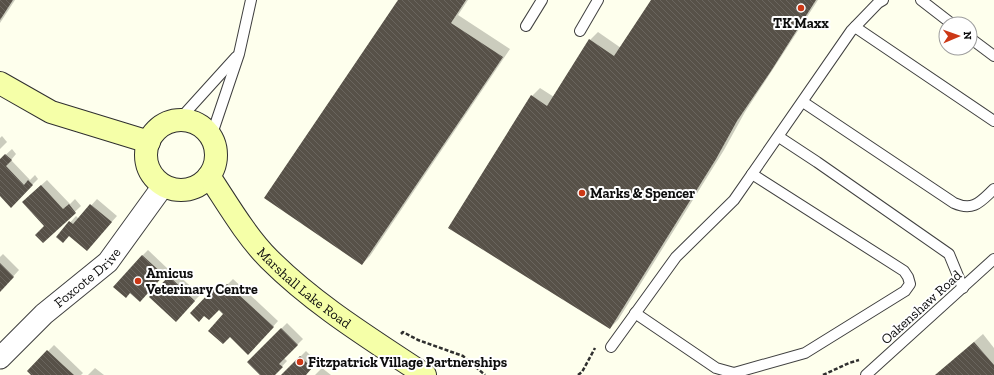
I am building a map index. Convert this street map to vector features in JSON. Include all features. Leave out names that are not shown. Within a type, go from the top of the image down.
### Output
[{"type":"main road","points":[[3,89],[50,112],[149,142]]},
{"type":"main road","points":[[178,121],[188,121],[197,124],[204,130],[211,137],[216,156],[213,170],[209,176],[200,184],[188,190],[175,190],[163,186],[149,171],[146,162],[146,151],[152,136],[160,127],[178,121]]},
{"type":"main road","name":"Marshall Lake Road","points":[[209,176],[239,222],[268,258],[311,298],[425,375]]},
{"type":"street","name":"Foxcote Drive","points":[[0,358],[44,314],[108,262],[163,186]]},
{"type":"lane","points":[[211,137],[239,54],[251,0]]},
{"type":"lane","points":[[526,26],[542,0]]},
{"type":"lane","points":[[580,31],[598,0]]},
{"type":"lane","points":[[611,347],[676,257],[734,200],[855,27],[878,3],[883,0]]},
{"type":"lane","points":[[921,0],[942,16]]},
{"type":"lane","points":[[855,27],[994,121]]},
{"type":"lane","points":[[978,44],[994,56]]},
{"type":"lane","points":[[178,121],[239,54]]},
{"type":"lane","points":[[803,102],[954,203],[969,207],[979,204],[994,189]]},
{"type":"lane","points":[[779,137],[949,254],[963,288]]},
{"type":"lane","points":[[635,313],[716,368],[734,373],[805,353],[905,291],[910,284],[904,271],[752,174]]},
{"type":"lane","name":"Oakenshaw Road","points":[[866,375],[994,259]]},
{"type":"path","points":[[390,351],[403,332],[418,340],[463,356],[485,375]]},
{"type":"path","points":[[578,375],[582,372],[598,344]]},
{"type":"building","points":[[0,0],[13,0],[0,20]]},
{"type":"building","points":[[398,0],[466,0],[451,23],[503,57],[362,265],[264,198]]},
{"type":"building","name":"Marks & Spencer","points":[[651,0],[816,0],[737,121],[716,159],[610,329],[448,228],[531,95],[547,106],[589,39],[614,56]]},
{"type":"building","points":[[5,154],[12,160],[6,166],[24,185],[28,180],[33,185],[11,208],[0,196],[0,159]]},
{"type":"building","points":[[41,185],[63,209],[69,204],[76,213],[43,243],[35,235],[44,226],[22,202]]},
{"type":"building","points":[[90,204],[112,222],[87,251],[69,236],[63,243],[56,237],[69,221],[73,224]]},
{"type":"building","name":"Amicus Veterinary Centre","points":[[142,255],[164,275],[140,302],[130,293],[126,298],[113,287]]},
{"type":"building","points":[[0,263],[14,277],[0,292]]},
{"type":"building","points":[[169,276],[195,301],[176,322],[149,297]]},
{"type":"building","points":[[227,284],[274,327],[248,355],[230,337],[223,344],[208,331],[223,314],[219,310],[209,320],[204,316],[199,322],[190,313],[213,289],[217,294]]},
{"type":"building","points":[[281,328],[298,345],[279,364],[283,367],[275,375],[260,375],[247,362]]},
{"type":"building","points":[[974,342],[994,365],[994,375],[935,375]]},
{"type":"building","points":[[47,350],[74,375],[31,375],[27,371]]},
{"type":"building","name":"Fitzpatrick Village Partnerships","points":[[300,356],[312,368],[306,375],[281,375]]},
{"type":"place","name":"TK Maxx","points":[[801,8]]},
{"type":"place","name":"Marks & Spencer","points":[[582,193]]},
{"type":"place","name":"Amicus Veterinary Centre","points":[[138,281]]},
{"type":"place","name":"Fitzpatrick Village Partnerships","points":[[300,362]]}]
